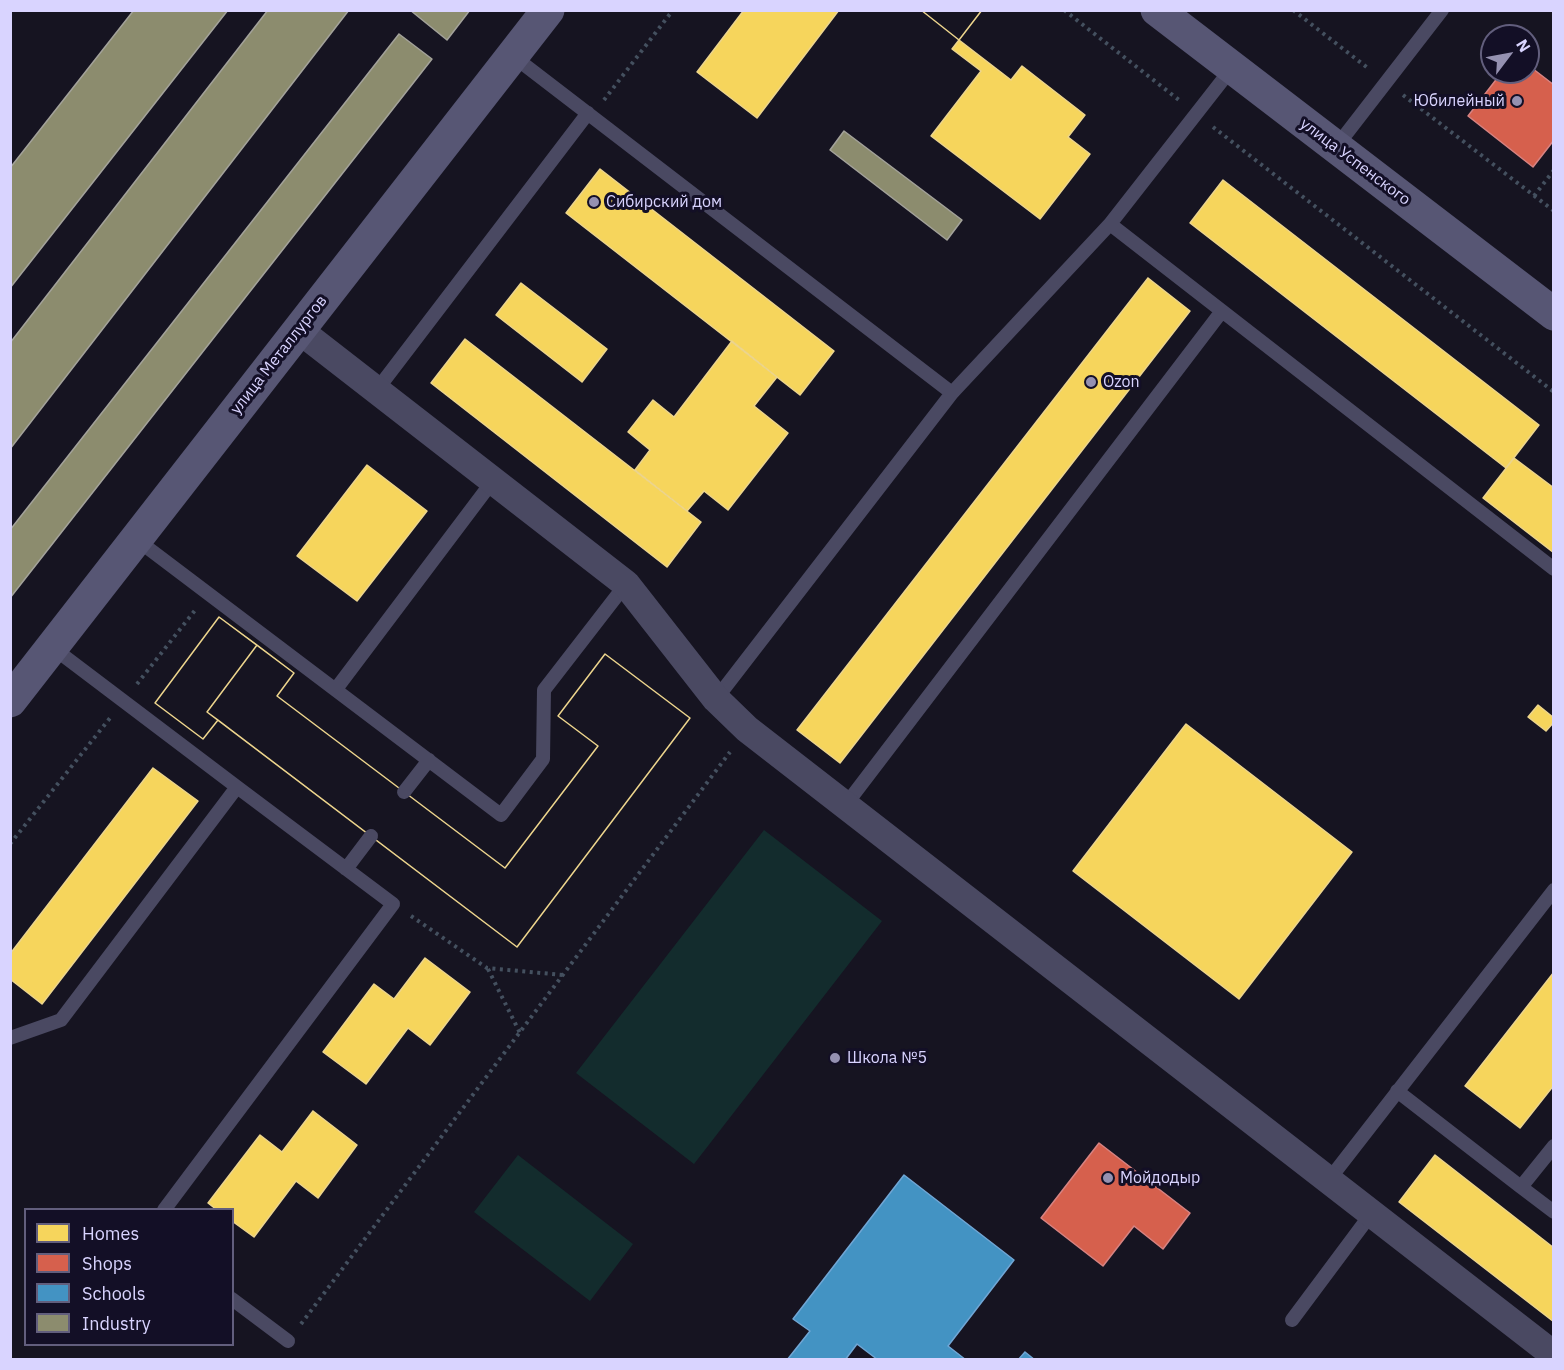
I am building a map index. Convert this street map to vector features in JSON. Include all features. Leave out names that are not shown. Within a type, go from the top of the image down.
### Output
[{"type":"street","name":"улица Металлургов","points":[[10,701],[548,10]]},
{"type":"street","name":"улица Успенского","points":[[1157,10],[1554,314]]},
{"type":"street","points":[[299,330],[626,584],[716,699],[747,729],[844,807],[1554,1355]]},
{"type":"lane","points":[[1336,147],[1442,10]]},
{"type":"lane","points":[[513,56],[952,393]]},
{"type":"lane","points":[[716,699],[952,393],[1110,224],[1232,68]]},
{"type":"lane","points":[[376,391],[589,115]]},
{"type":"lane","points":[[1110,224],[1554,569]]},
{"type":"lane","points":[[844,807],[1222,311]]},
{"type":"lane","points":[[336,689],[492,482]]},
{"type":"lane","points":[[136,538],[501,814],[543,759],[544,690],[626,584]]},
{"type":"lane","points":[[52,647],[393,904],[165,1208]]},
{"type":"lane","points":[[404,792],[429,760]]},
{"type":"lane","points":[[10,1038],[61,1020],[237,787]]},
{"type":"lane","points":[[346,869],[371,836]]},
{"type":"lane","points":[[1328,1181],[1554,890]]},
{"type":"lane","points":[[1397,1091],[1554,1212]]},
{"type":"lane","points":[[1521,1187],[1554,1146]]},
{"type":"lane","points":[[1292,1320],[1371,1214]]},
{"type":"lane","points":[[234,1300],[288,1341]]},
{"type":"path","points":[[589,115],[673,10]]},
{"type":"path","points":[[1064,10],[1554,392]]},
{"type":"path","points":[[1293,10],[1554,211]]},
{"type":"path","points":[[1534,196],[1554,170]]},
{"type":"path","points":[[288,1341],[747,729]]},
{"type":"path","points":[[393,904],[487,968],[520,1033]]},
{"type":"path","points":[[487,968],[563,975]]},
{"type":"green space","points":[[764,830],[882,921],[694,1164],[576,1073]]},
{"type":"green space","points":[[518,1155],[633,1244],[590,1301],[474,1212]]},
{"type":"building: Homes","points":[[744,10],[839,10],[757,118],[697,72]]},
{"type":"building: Homes","points":[[921,10],[982,10],[959,40]]},
{"type":"building: Homes","points":[[921,10],[982,10],[959,40]]},
{"type":"building: Homes","points":[[959,40],[1011,80],[1022,66],[1085,115],[1068,137],[1090,154],[1040,219],[931,136],[981,71],[952,49]]},
{"type":"building: Homes","points":[[600,169],[834,351],[800,395],[566,213]]},
{"type":"building: Homes","points":[[1223,180],[1539,425],[1506,468],[1190,223]]},
{"type":"building: Homes","points":[[1148,278],[1190,311],[840,763],[797,730]]},
{"type":"building: Homes","points":[[521,283],[607,349],[582,382],[496,315]]},
{"type":"building: Homes","points":[[465,339],[701,522],[667,567],[431,383]]},
{"type":"building: Homes","points":[[732,341],[777,377],[754,406],[788,433],[728,510],[704,491],[687,511],[635,470],[650,450],[628,432],[653,400],[674,417]]},
{"type":"building: Homes","points":[[1514,458],[1554,488],[1554,553],[1483,498]]},
{"type":"building: Homes","points":[[367,465],[427,511],[357,601],[297,556]]},
{"type":"building: Homes","points":[[219,617],[257,645],[207,712],[218,720],[203,739],[155,703]]},
{"type":"building: Homes","points":[[219,617],[294,673],[277,696],[505,868],[598,746],[558,716],[605,654],[690,718],[517,947],[218,720],[203,739],[155,703]]},
{"type":"building: Homes","points":[[257,645],[294,673],[277,696],[505,868],[598,746],[558,716],[605,654],[690,718],[517,947],[207,712]]},
{"type":"building: Homes","points":[[1538,705],[1554,718],[1554,722],[1546,731],[1528,717]]},
{"type":"building: Homes","points":[[1186,724],[1352,852],[1239,999],[1073,871]]},
{"type":"building: Homes","points":[[153,768],[198,801],[42,1004],[10,979],[10,954]]},
{"type":"building: Homes","points":[[425,958],[470,992],[430,1045],[408,1028],[366,1084],[323,1052],[374,984],[394,999]]},
{"type":"building: Homes","points":[[1554,972],[1554,1085],[1520,1128],[1465,1086]]},
{"type":"building: Homes","points":[[313,1111],[357,1145],[318,1198],[296,1181],[254,1237],[234,1222],[234,1208],[214,1208],[208,1203],[260,1135],[282,1152]]},
{"type":"building: Homes","points":[[1435,1155],[1554,1248],[1554,1322],[1399,1202]]},
{"type":"building: Shops","name":"Юбилейный","points":[[1540,74],[1554,85],[1554,140],[1533,167],[1468,116],[1493,84],[1540,84]]},
{"type":"building: Shops","name":"Мойдодыр","points":[[1099,1143],[1190,1213],[1163,1249],[1134,1226],[1103,1266],[1041,1218]]},
{"type":"building: Schools","points":[[904,1175],[1014,1260],[948,1346],[966,1360],[878,1360],[857,1344],[845,1360],[787,1360],[810,1331],[793,1319]]},
{"type":"building: Schools","points":[[1025,1352],[1035,1360],[1018,1360]]},
{"type":"building: Industry","points":[[134,10],[228,10],[10,288],[10,168]]},
{"type":"building: Industry","points":[[268,10],[349,10],[10,449],[10,343]]},
{"type":"building: Industry","points":[[410,10],[470,10],[447,40]]},
{"type":"building: Industry","points":[[399,34],[432,59],[10,598],[10,530]]},
{"type":"building: Industry","points":[[844,131],[962,220],[947,240],[830,150]]},
{"type":"place","name":"Юбилейный","points":[[1517,101]]},
{"type":"place","name":"Сибирский дом","points":[[594,202]]},
{"type":"place","name":"Ozon","points":[[1091,382]]},
{"type":"place","name":"Школа №5","points":[[835,1058]]},
{"type":"place","name":"Мойдодыр","points":[[1108,1178]]}]
